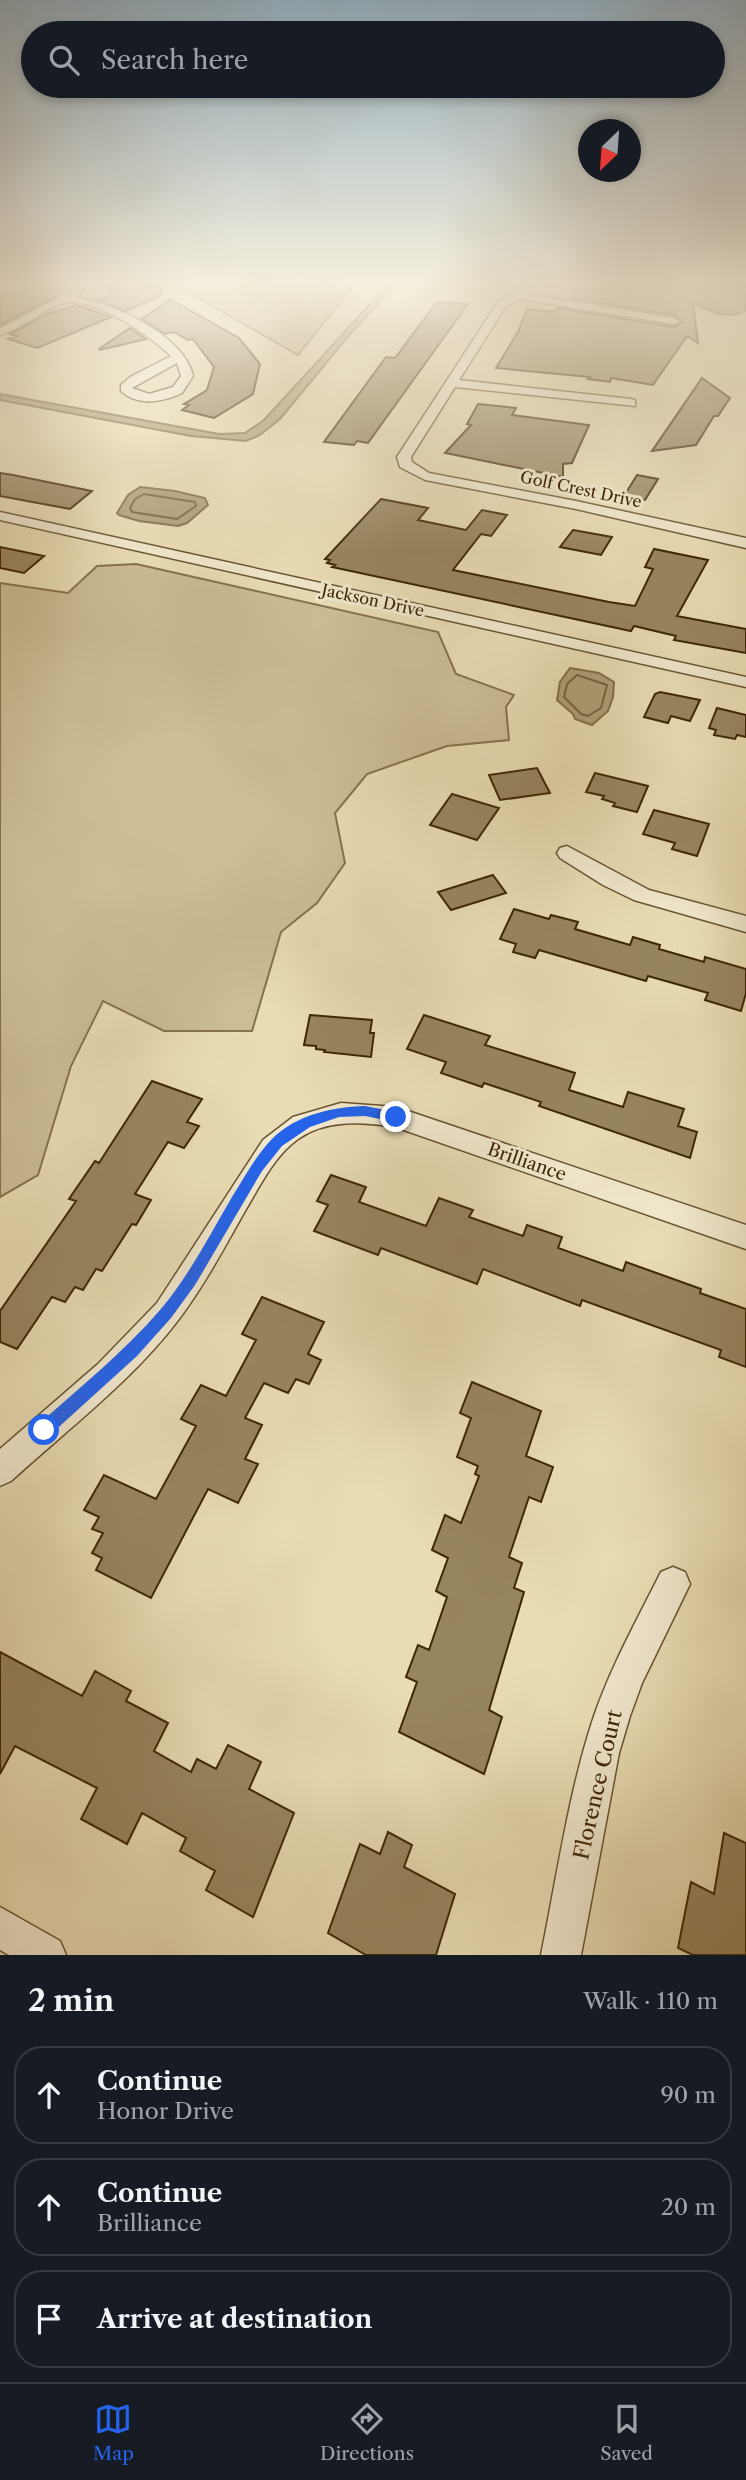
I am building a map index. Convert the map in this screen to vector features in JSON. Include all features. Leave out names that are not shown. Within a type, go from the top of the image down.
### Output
[{"type":"street","points":[[154,371],[130,381],[126,385],[126,391],[151,397],[176,391],[182,387],[186,371]]},
{"type":"street","points":[[459,371],[452,383],[631,403]]},
{"type":"street","name":"Golf Crest Drive","points":[[452,383],[404,457],[410,469],[425,476],[746,542]]},
{"type":"street","name":"Jackson Drive","points":[[0,516],[746,682]]},
{"type":"street","points":[[567,853],[610,880],[642,895],[746,924]]},
{"type":"street","name":"Brilliance","points":[[306,1123],[339,1112],[365,1111],[396,1117],[746,1237]]},
{"type":"street","points":[[0,1470],[132,1351],[166,1314],[190,1280],[266,1154],[289,1132],[306,1123]]},
{"type":"street","name":"Florence Court","points":[[561,1955],[601,1753],[612,1716],[628,1675],[673,1584]]},
{"type":"street","points":[[0,1927],[46,1955]]},
{"type":"shaded area","points":[[136,564],[438,632],[456,674],[514,695],[506,707],[509,740],[447,746],[367,774],[335,813],[345,863],[317,903],[281,932],[252,1031],[164,1031],[103,1001],[71,1066],[38,1175],[0,1197],[0,583],[68,593],[97,566]]},
{"type":"water","points":[[309,371],[319,371],[280,419],[260,435],[246,441],[191,436],[0,400],[0,394],[219,434],[245,433],[264,420]]},
{"type":"water","points":[[140,487],[205,498],[208,505],[187,523],[178,526],[139,521],[119,515],[117,513],[128,495]]},
{"type":"water","points":[[570,668],[599,673],[614,682],[608,711],[592,725],[575,719],[557,700],[560,682]]},
{"type":"building","points":[[213,371],[258,371],[253,394],[214,418],[182,410],[189,405],[184,404],[207,390]]},
{"type":"building","points":[[376,371],[420,371],[368,443],[357,441],[354,445],[324,442]]},
{"type":"building","points":[[530,371],[663,371],[653,385],[611,378],[610,382],[588,379],[590,377]]},
{"type":"building","points":[[702,378],[730,398],[718,416],[714,416],[696,445],[652,451]]},
{"type":"building","points":[[478,404],[516,408],[512,415],[589,425],[572,463],[563,464],[563,477],[445,453],[471,425],[467,424]]},
{"type":"building","points":[[0,473],[92,491],[70,509],[0,496]]},
{"type":"building","points":[[637,475],[658,479],[645,500],[624,496]]},
{"type":"building","points":[[381,499],[428,508],[418,520],[466,530],[482,510],[507,515],[491,536],[481,534],[453,570],[609,602],[635,606],[653,569],[645,567],[654,549],[708,560],[677,616],[746,629],[746,653],[674,640],[676,636],[634,626],[631,631],[332,567],[335,565],[327,563],[330,560],[325,559]]},
{"type":"building","points":[[573,530],[612,537],[601,555],[560,547]]},
{"type":"building","points":[[0,547],[44,556],[24,573],[0,568]]},
{"type":"building","points":[[660,692],[700,700],[690,721],[671,716],[668,723],[644,717],[655,694]]},
{"type":"building","points":[[717,708],[746,715],[746,737],[737,735],[735,739],[714,735],[716,730],[709,728]]},
{"type":"building","points":[[537,768],[550,793],[500,800],[489,775]]},
{"type":"building","points":[[595,773],[648,786],[637,812],[613,806],[615,803],[602,799],[604,796],[586,792]]},
{"type":"building","points":[[452,794],[499,808],[477,840],[430,825]]},
{"type":"building","points":[[654,810],[709,824],[697,856],[672,849],[675,843],[643,834]]},
{"type":"building","points":[[493,875],[506,893],[451,910],[438,892]]},
{"type":"building","points":[[514,909],[549,919],[551,915],[578,922],[575,929],[630,945],[633,937],[660,945],[659,949],[704,962],[705,957],[746,969],[746,993],[741,1011],[705,1000],[708,993],[648,976],[646,981],[539,950],[535,958],[513,952],[516,944],[500,939]]},
{"type":"building","points":[[310,1015],[372,1020],[370,1033],[374,1033],[371,1057],[324,1052],[325,1050],[316,1049],[316,1046],[304,1045]]},
{"type":"building","points":[[424,1015],[490,1036],[485,1045],[575,1073],[569,1090],[623,1107],[628,1092],[684,1109],[678,1126],[697,1132],[690,1158],[539,1106],[541,1102],[484,1083],[482,1087],[441,1073],[446,1062],[407,1049]]},
{"type":"building","points":[[152,1081],[202,1099],[187,1122],[199,1126],[184,1148],[168,1142],[135,1194],[151,1200],[102,1271],[96,1269],[83,1290],[75,1287],[65,1302],[52,1297],[17,1349],[0,1342],[0,1311],[76,1201],[69,1199],[95,1161],[99,1163]]},
{"type":"building","points":[[331,1175],[366,1187],[359,1202],[426,1226],[439,1198],[473,1210],[469,1217],[523,1236],[527,1225],[562,1237],[558,1248],[623,1271],[626,1262],[701,1289],[700,1293],[746,1309],[746,1367],[719,1357],[721,1350],[582,1300],[580,1306],[483,1269],[477,1284],[381,1248],[378,1255],[314,1231],[328,1205],[317,1201]]},
{"type":"building","points":[[262,1297],[324,1322],[308,1354],[321,1360],[309,1384],[296,1379],[288,1393],[264,1383],[245,1418],[262,1425],[245,1459],[258,1464],[238,1503],[208,1489],[151,1598],[96,1570],[102,1558],[92,1553],[103,1533],[92,1529],[99,1517],[84,1510],[104,1475],[156,1499],[196,1426],[181,1419],[201,1385],[226,1396],[256,1340],[242,1334]]},
{"type":"building","points":[[472,1382],[541,1411],[526,1456],[553,1467],[541,1502],[529,1497],[509,1557],[522,1563],[514,1588],[524,1592],[489,1710],[502,1717],[484,1774],[399,1732],[417,1682],[406,1677],[418,1645],[429,1650],[447,1597],[436,1591],[448,1558],[432,1550],[445,1515],[461,1523],[479,1476],[475,1474],[478,1466],[457,1457],[471,1418],[460,1413]]},
{"type":"building","points":[[0,1652],[82,1696],[95,1671],[131,1691],[126,1701],[168,1723],[154,1751],[191,1772],[197,1759],[216,1769],[228,1745],[261,1762],[249,1789],[294,1813],[253,1917],[206,1890],[215,1871],[180,1851],[186,1838],[142,1813],[127,1844],[81,1819],[97,1788],[15,1746],[0,1774]]},
{"type":"building","points":[[388,1832],[412,1845],[404,1867],[455,1894],[436,1955],[366,1955],[328,1933],[360,1844],[380,1854]]},
{"type":"building","points":[[724,1833],[746,1843],[746,1955],[693,1955],[678,1948],[691,1882],[714,1894]]},
{"type":"route","points":[[44,1430],[132,1351],[166,1314],[190,1280],[257,1167],[277,1142],[306,1123],[339,1112],[365,1111],[396,1117]]}]
